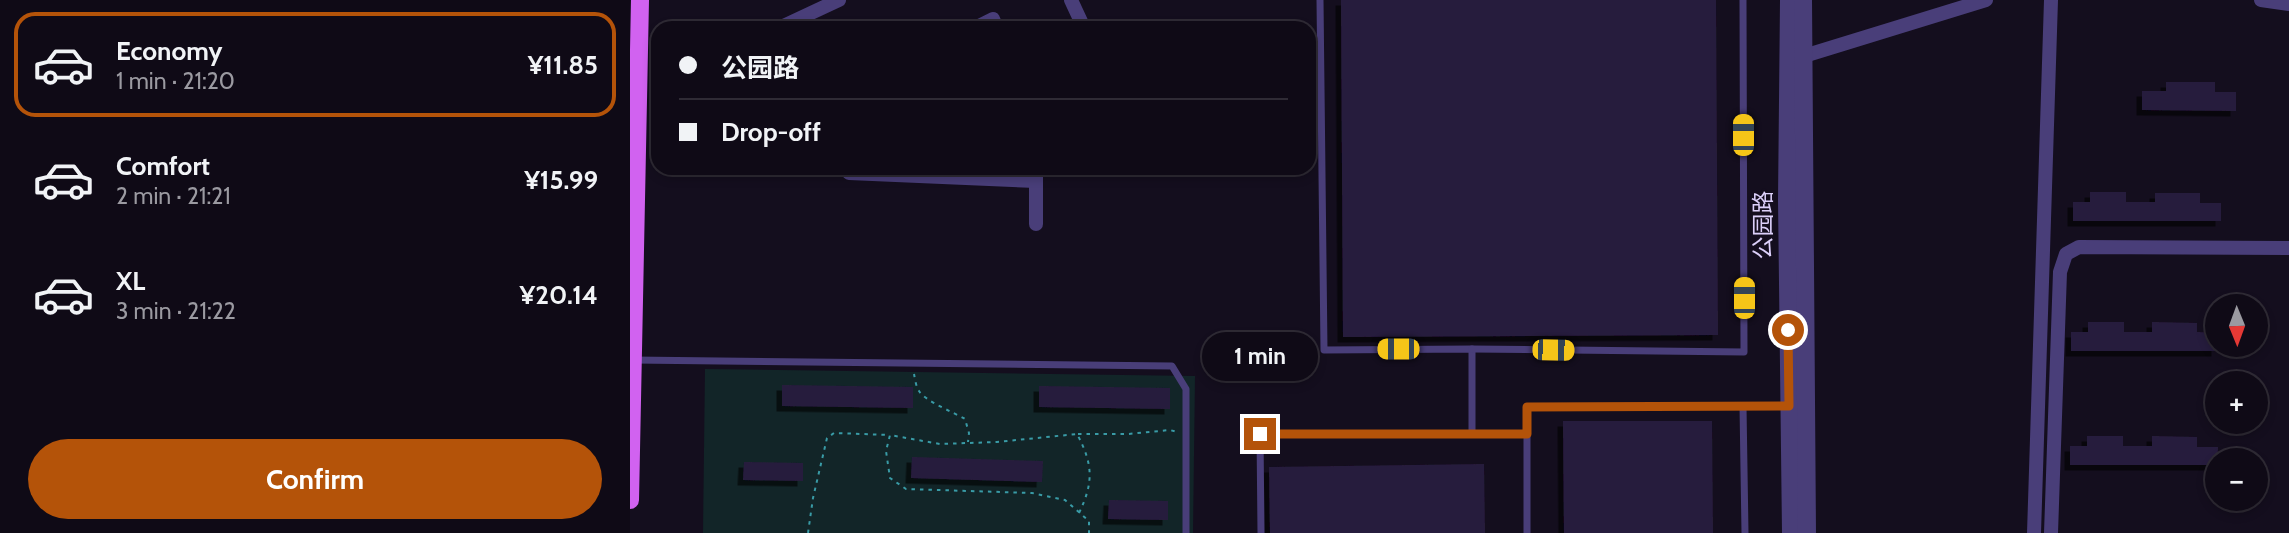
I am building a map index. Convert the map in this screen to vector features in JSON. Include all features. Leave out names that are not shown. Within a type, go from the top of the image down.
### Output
[{"type":"main road","points":[[630,500],[640,0]]},
{"type":"street","points":[[794,21],[839,0]]},
{"type":"street","points":[[1071,0],[1081,21]]},
{"type":"street","name":"公园路","points":[[1788,0],[1787,200],[1791,533]]},
{"type":"street","points":[[1803,0],[1807,533]]},
{"type":"street","points":[[1804,56],[1986,0]]},
{"type":"street","points":[[2034,533],[2051,0]]},
{"type":"street","points":[[2261,0],[2289,4]]},
{"type":"street","points":[[1036,175],[1036,224]]},
{"type":"street","points":[[2051,533],[2060,272],[2066,254],[2079,247],[2289,248]]},
{"type":"lane","points":[[1320,0],[1324,350],[1744,352],[1743,0]]},
{"type":"lane","points":[[1472,349],[1472,434]]},
{"type":"lane","points":[[633,360],[1172,366],[1186,389],[1186,533]]},
{"type":"lane","points":[[1743,406],[1745,533]]},
{"type":"lane","points":[[1527,533],[1527,407],[1789,406]]},
{"type":"lane","points":[[1261,533],[1260,434],[1527,434]]},
{"type":"path","points":[[913,363],[918,390],[927,400],[965,419],[969,433],[968,443]]},
{"type":"path","points":[[808,533],[827,438],[834,433],[890,435],[940,443],[968,443],[1077,434],[1128,434],[1170,430],[1179,433]]},
{"type":"path","points":[[1077,434],[1088,454],[1091,478],[1079,513]]},
{"type":"path","points":[[890,435],[886,451],[890,478],[906,489],[1032,493],[1065,500],[1089,521],[1089,533]]},
{"type":"green space","points":[[705,369],[1195,376],[1193,533],[703,533]]},
{"type":"building","points":[[1341,0],[1716,0],[1718,335],[1343,337]]},
{"type":"building","points":[[2166,82],[2215,82],[2215,92],[2236,92],[2236,111],[2142,110],[2142,91],[2166,91]]},
{"type":"building","points":[[2090,192],[2126,192],[2126,202],[2155,202],[2155,193],[2200,193],[2200,203],[2221,203],[2221,221],[2073,221],[2073,202],[2090,202]]},
{"type":"building","points":[[2088,322],[2124,322],[2124,332],[2152,332],[2152,322],[2197,323],[2197,332],[2205,332],[2205,351],[2071,351],[2071,332],[2088,332]]},
{"type":"building","points":[[782,385],[913,387],[913,408],[782,406]]},
{"type":"building","points":[[1039,386],[1170,388],[1170,409],[1039,407]]},
{"type":"building","points":[[1563,421],[1712,421],[1713,533],[1564,533]]},
{"type":"building","points":[[2087,436],[2123,436],[2123,446],[2152,446],[2152,436],[2197,437],[2197,447],[2218,447],[2205,448],[2205,465],[2070,465],[2070,446],[2087,446]]},
{"type":"building","points":[[912,457],[1043,461],[1042,482],[911,478]]},
{"type":"building","points":[[744,462],[803,463],[803,481],[743,480]]},
{"type":"building","points":[[1484,464],[1485,533],[1270,533],[1269,467]]},
{"type":"building","points":[[1109,500],[1168,501],[1168,520],[1108,519]]},
{"type":"route","points":[[1260,434],[1527,434],[1527,407],[1789,406],[1788,330]]}]
